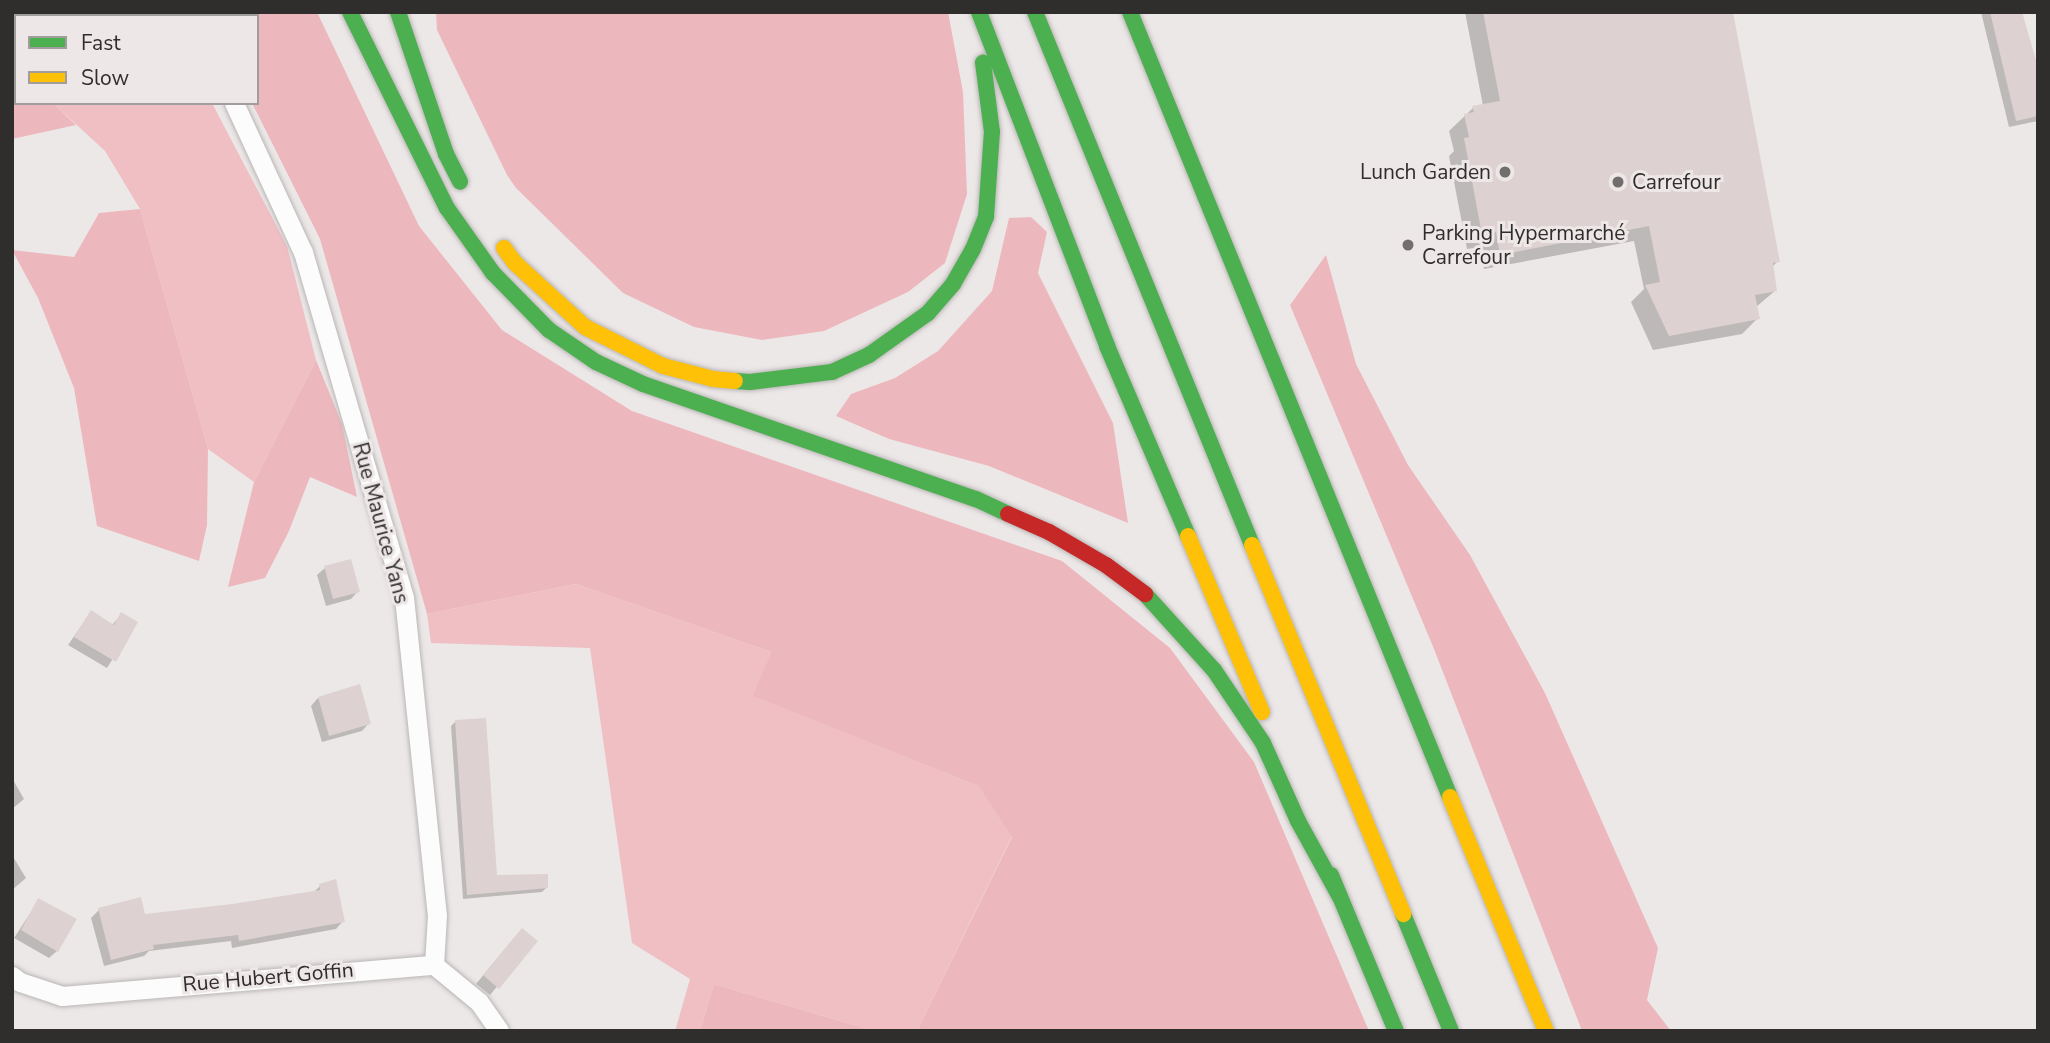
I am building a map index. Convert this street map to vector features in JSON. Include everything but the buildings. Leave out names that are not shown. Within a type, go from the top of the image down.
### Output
[{"type":"highway","points":[[350,12],[447,208],[467,240],[520,304],[549,330],[596,362],[643,384],[976,499],[1049,532],[1107,565],[1148,597],[1214,670],[1263,743],[1298,821],[1340,897]]},
{"type":"highway","points":[[398,12],[446,154],[467,195]]},
{"type":"highway","points":[[494,234],[515,263],[585,327],[663,366],[713,379],[750,382],[832,372],[869,355],[928,313],[973,249],[986,216],[992,131],[989,88],[971,12]]},
{"type":"highway","points":[[979,12],[1107,346],[1396,1031]]},
{"type":"highway","points":[[1035,12],[1451,1031]]},
{"type":"highway","points":[[1130,12],[1546,1031]]},
{"type":"street","name":"Rue Maurice Yans","points":[[235,105],[303,252],[404,597],[437,915],[434,965]]},
{"type":"street","name":"Rue Hubert Goffin","points":[[12,976],[20,982],[62,996],[434,965]]},
{"type":"street","points":[[434,965],[479,1002],[499,1031]]},
{"type":"shaded area","points":[[12,12],[165,14],[14,14],[12,30]]},
{"type":"shaded area","points":[[207,12],[317,12],[419,226],[502,330],[632,411],[1062,561],[1170,648],[1254,762],[1369,1031],[917,1031],[1012,837],[978,786],[753,696],[771,652],[576,584],[427,614],[320,239],[253,105],[259,105],[259,14]]},
{"type":"shaded area","points":[[436,12],[948,12],[963,92],[967,194],[945,263],[908,292],[824,331],[762,340],[694,327],[623,293],[516,188],[507,175],[437,30]]},
{"type":"shaded area","points":[[14,30],[14,105],[55,105],[76,125],[12,139]]},
{"type":"shaded area","points":[[55,105],[213,105],[287,246],[316,360],[254,482],[208,449],[140,209],[105,151]]},
{"type":"shaded area","points":[[140,209],[208,449],[207,525],[199,561],[97,526],[74,388],[38,298],[12,250],[74,257],[99,213]]},
{"type":"shaded area","points":[[1031,217],[1047,232],[1038,273],[1113,423],[1128,523],[989,466],[889,439],[836,416],[851,394],[895,378],[938,351],[992,291],[1009,218]]},
{"type":"shaded area","points":[[1326,255],[1356,364],[1408,465],[1470,555],[1545,693],[1658,948],[1647,1000],[1671,1031],[1582,1031],[1434,649],[1290,305]]},
{"type":"shaded area","points":[[316,360],[342,424],[357,497],[310,477],[289,531],[265,578],[228,587],[254,482]]},
{"type":"shaded area","points":[[576,584],[771,652],[754,696],[978,786],[1012,836],[917,1031],[874,1031],[714,984],[700,1031],[675,1031],[690,979],[632,943],[590,648],[431,643],[427,614]]},
{"type":"shaded area","points":[[714,984],[874,1031],[700,1031]]},
{"type":"traffic: fast","points":[[350,12],[447,208],[493,273],[549,330],[596,362],[643,384],[976,499],[1008,514]]},
{"type":"traffic: fast","points":[[398,12],[446,154],[460,182]]},
{"type":"traffic: fast","points":[[979,12],[1107,346],[1188,536]]},
{"type":"traffic: fast","points":[[1035,12],[1252,545]]},
{"type":"traffic: fast","points":[[1130,12],[1450,797]]},
{"type":"traffic: fast","points":[[735,381],[750,382],[832,372],[869,355],[928,313],[953,284],[973,249],[986,217],[992,132],[983,63]]},
{"type":"traffic: fast","points":[[1145,594],[1214,670],[1263,743],[1298,821],[1340,897]]},
{"type":"traffic: fast","points":[[1331,875],[1396,1031]]},
{"type":"traffic: fast","points":[[1403,914],[1451,1031]]},
{"type":"traffic: slow","points":[[504,248],[515,263],[585,327],[663,366],[713,379],[735,381]]},
{"type":"traffic: slow","points":[[1188,536],[1262,712]]},
{"type":"traffic: slow","points":[[1252,545],[1403,914]]},
{"type":"traffic: slow","points":[[1450,797],[1546,1031]]},
{"type":"traffic: jam","points":[[1008,514],[1049,532],[1106,565],[1145,594]]},
{"type":"place","name":"Lunch Garden","points":[[1505,172]]},
{"type":"place","name":"Carrefour","points":[[1618,182]]},
{"type":"place","name":"Parking Hypermarché Carrefour","points":[[1408,245]]}]
